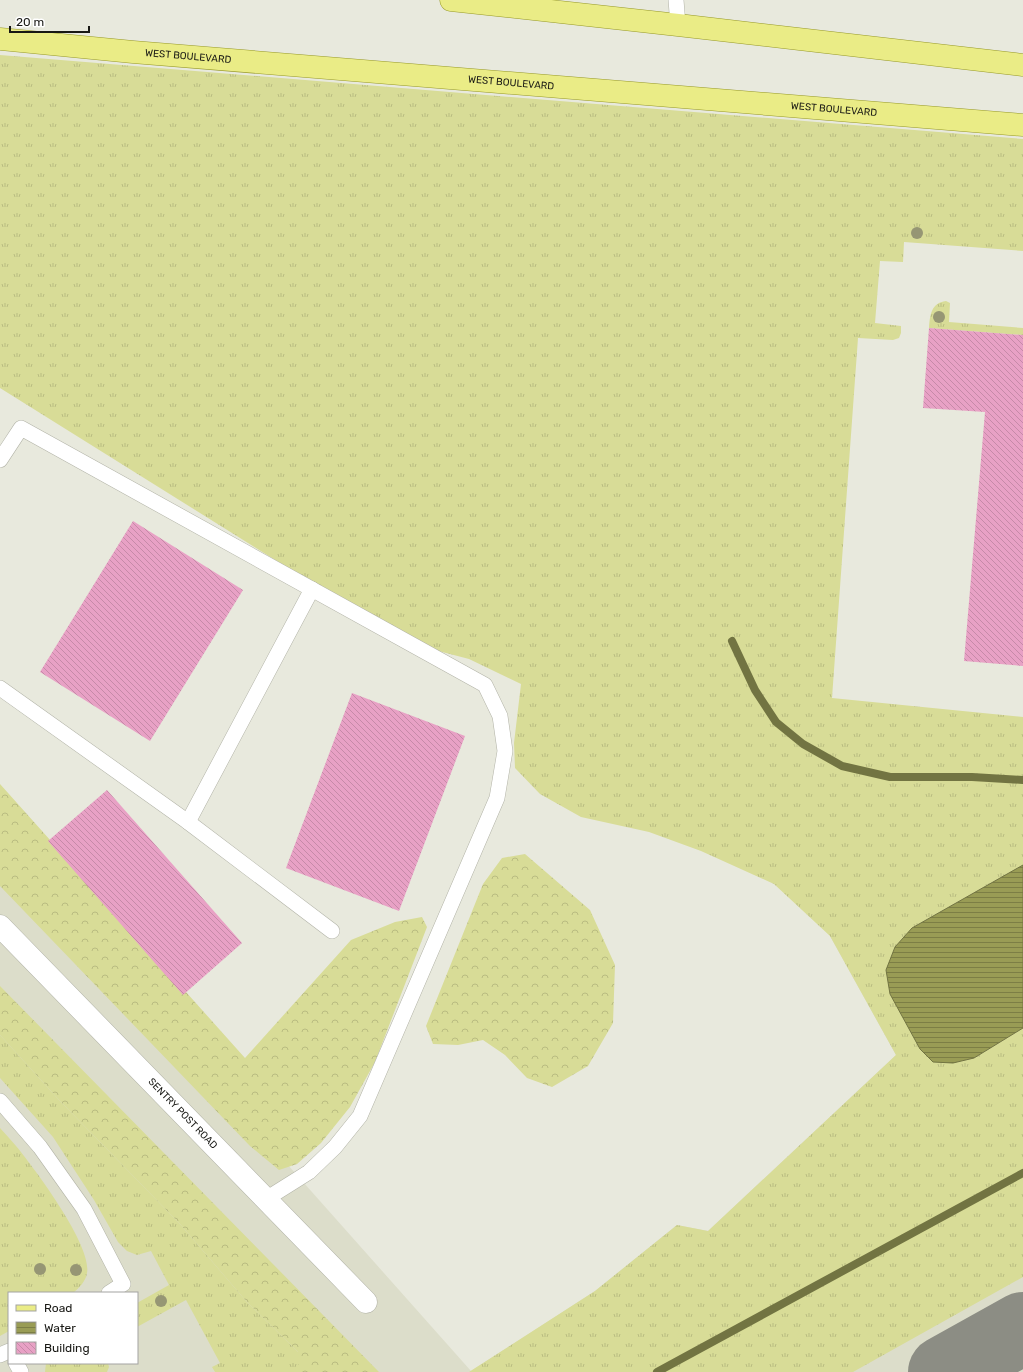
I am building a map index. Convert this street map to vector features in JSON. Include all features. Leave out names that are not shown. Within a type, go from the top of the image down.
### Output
[{"type":"main road","points":[[451,0],[1023,65]]},
{"type":"main road","name":"WEST BOULEVARD","points":[[0,39],[1023,125]]},
{"type":"street","name":"SENTRY POST ROAD","points":[[0,926],[366,1302]]},
{"type":"lane","points":[[676,0],[678,25]]},
{"type":"lane","points":[[0,460],[21,428],[486,685],[500,716],[505,751],[497,798],[360,1116],[335,1147],[308,1172],[266,1199]]},
{"type":"lane","points":[[188,822],[312,589]]},
{"type":"lane","points":[[0,688],[188,822],[332,931]]},
{"type":"lane","points":[[0,1101],[40,1147],[84,1209],[123,1284],[111,1292]]},
{"type":"shaded area","points":[[1023,830],[1023,1372],[0,1372],[0,841],[471,1371],[595,1291],[677,1225],[708,1231],[896,1055],[830,936]]},
{"type":"green space","points":[[0,55],[1023,139],[1023,251],[904,242],[903,262],[880,261],[875,323],[901,326],[901,333],[899,338],[893,340],[858,338],[832,698],[1023,717],[1023,865],[912,928],[974,1058],[1023,1028],[1023,1277],[853,1372],[469,1372],[595,1291],[677,1225],[708,1231],[896,1055],[830,936],[774,884],[701,851],[649,832],[581,817],[540,794],[515,768],[514,743],[521,684],[469,659],[408,643],[0,388]]},
{"type":"green space","points":[[946,301],[950,303],[949,322],[1023,328],[1023,335],[929,328],[932,310],[937,304]]},
{"type":"green space","points":[[0,784],[245,1058],[351,940],[395,922],[422,917],[427,927],[375,1062],[350,1107],[321,1143],[297,1164],[279,1170],[250,1146],[0,886]]},
{"type":"green space","points":[[525,854],[590,910],[615,965],[613,1023],[588,1066],[552,1087],[527,1078],[505,1055],[483,1040],[458,1045],[433,1044],[426,1026],[483,884],[502,858]]},
{"type":"green space","points":[[0,986],[379,1372],[298,1372],[298,1352],[246,1301],[180,1224],[60,1101],[0,1035]]},
{"type":"green space","points":[[0,1035],[60,1101],[180,1224],[246,1301],[298,1352],[298,1372],[215,1372],[212,1367],[220,1363],[186,1300],[138,1326],[138,1302],[169,1285],[151,1251],[137,1255],[127,1251],[118,1242],[94,1200],[53,1137],[0,1078]]},
{"type":"green space","points":[[0,1128],[32,1166],[64,1213],[82,1247],[86,1261],[87,1273],[84,1282],[74,1292],[8,1292],[8,1332],[0,1336]]},
{"type":"green space","points":[[46,1364],[108,1364],[109,1367],[107,1372],[45,1372]]},
{"type":"water","points":[[1023,865],[1023,1028],[974,1058],[953,1063],[933,1062],[920,1049],[890,994],[886,970],[895,947],[912,928]]},
{"type":"building","points":[[929,328],[1023,335],[1023,666],[964,661],[985,412],[923,408]]},
{"type":"building","points":[[133,521],[243,590],[150,741],[40,672]]},
{"type":"building","points":[[352,693],[465,736],[399,911],[286,868]]},
{"type":"building","points":[[107,790],[242,943],[183,995],[48,841]]},
{"type":"waterway","points":[[732,641],[755,690],[776,722],[803,744],[842,766],[890,777],[972,777],[1023,780]]},
{"type":"waterway","points":[[657,1372],[1023,1173]]},
{"type":"taxiway","points":[[944,1372],[1023,1328]]}]
